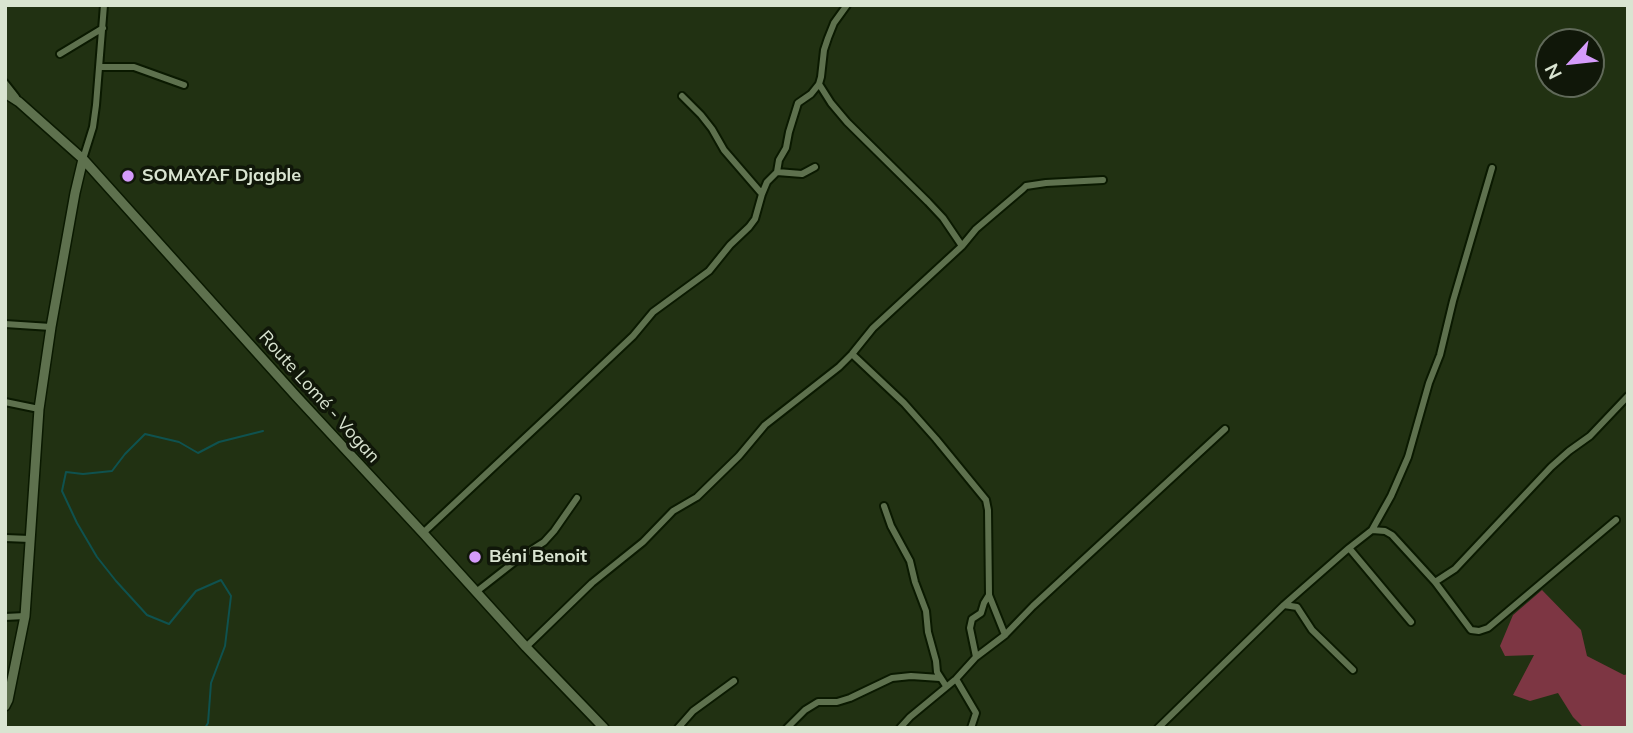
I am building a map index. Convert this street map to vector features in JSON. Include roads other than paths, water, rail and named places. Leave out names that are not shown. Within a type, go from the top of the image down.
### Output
[{"type":"main road","name":"Route Lomé - Vogan","points":[[5,93],[19,102],[83,159],[296,396],[604,728]]},
{"type":"main road","points":[[6,702],[25,616],[40,409],[51,327],[83,159]]},
{"type":"street","points":[[83,159],[93,127],[104,5]]},
{"type":"street","points":[[423,533],[633,335],[653,312],[709,271],[755,219],[767,182],[777,172],[779,160],[786,148],[798,103],[819,84],[828,37],[847,5]]},
{"type":"street","points":[[60,54],[103,28]]},
{"type":"street","points":[[99,67],[134,67],[184,85]]},
{"type":"street","points":[[5,83],[19,102]]},
{"type":"street","points":[[819,84],[847,122],[943,218],[962,246]]},
{"type":"street","points":[[682,96],[701,115],[724,150],[762,194]]},
{"type":"street","points":[[777,172],[802,174],[815,167]]},
{"type":"street","points":[[1158,728],[1284,605],[1372,530],[1408,457],[1429,383],[1440,355],[1492,168]]},
{"type":"street","points":[[526,647],[592,583],[643,542],[673,511],[697,497],[739,456],[765,425],[839,367],[873,328],[962,246],[976,229],[1026,186],[1103,180]]},
{"type":"street","points":[[5,324],[51,327]]},
{"type":"street","points":[[852,354],[912,412],[986,500],[989,595],[1005,635]]},
{"type":"street","points":[[1435,582],[1455,569],[1551,467],[1590,436],[1628,396]]},
{"type":"street","points":[[5,402],[40,409]]},
{"type":"street","points":[[900,728],[956,679],[976,657],[1005,635],[1225,429]]},
{"type":"street","points":[[476,592],[544,542],[577,498]]},
{"type":"street","points":[[884,506],[891,526],[910,561],[926,611],[928,632],[940,678],[946,686]]},
{"type":"street","points":[[1372,530],[1385,531],[1392,535],[1435,582],[1471,630],[1479,631],[1488,628],[1616,520]]},
{"type":"street","points":[[5,538],[30,539]]},
{"type":"street","points":[[1349,548],[1411,622]]},
{"type":"street","points":[[976,657],[970,628],[972,619],[981,613],[989,595]]},
{"type":"street","points":[[1284,605],[1297,607],[1312,630],[1353,670]]},
{"type":"street","points":[[5,617],[25,616]]},
{"type":"street","points":[[787,728],[805,710],[818,702],[837,702],[850,698],[892,678],[940,678]]},
{"type":"street","points":[[956,679],[976,713],[971,728]]},
{"type":"street","points":[[678,728],[734,681]]},
{"type":"waterway","points":[[205,728],[208,723],[211,683],[225,646],[231,596],[221,580],[196,591],[169,624],[147,615],[97,557],[62,491],[66,472],[83,474],[112,471],[145,434],[179,442],[198,453],[219,442],[263,431]]},
{"type":"place","name":"SOMAYAF Djagble","points":[[128,176]]},
{"type":"place","name":"Béni Benoit","points":[[475,557]]}]
